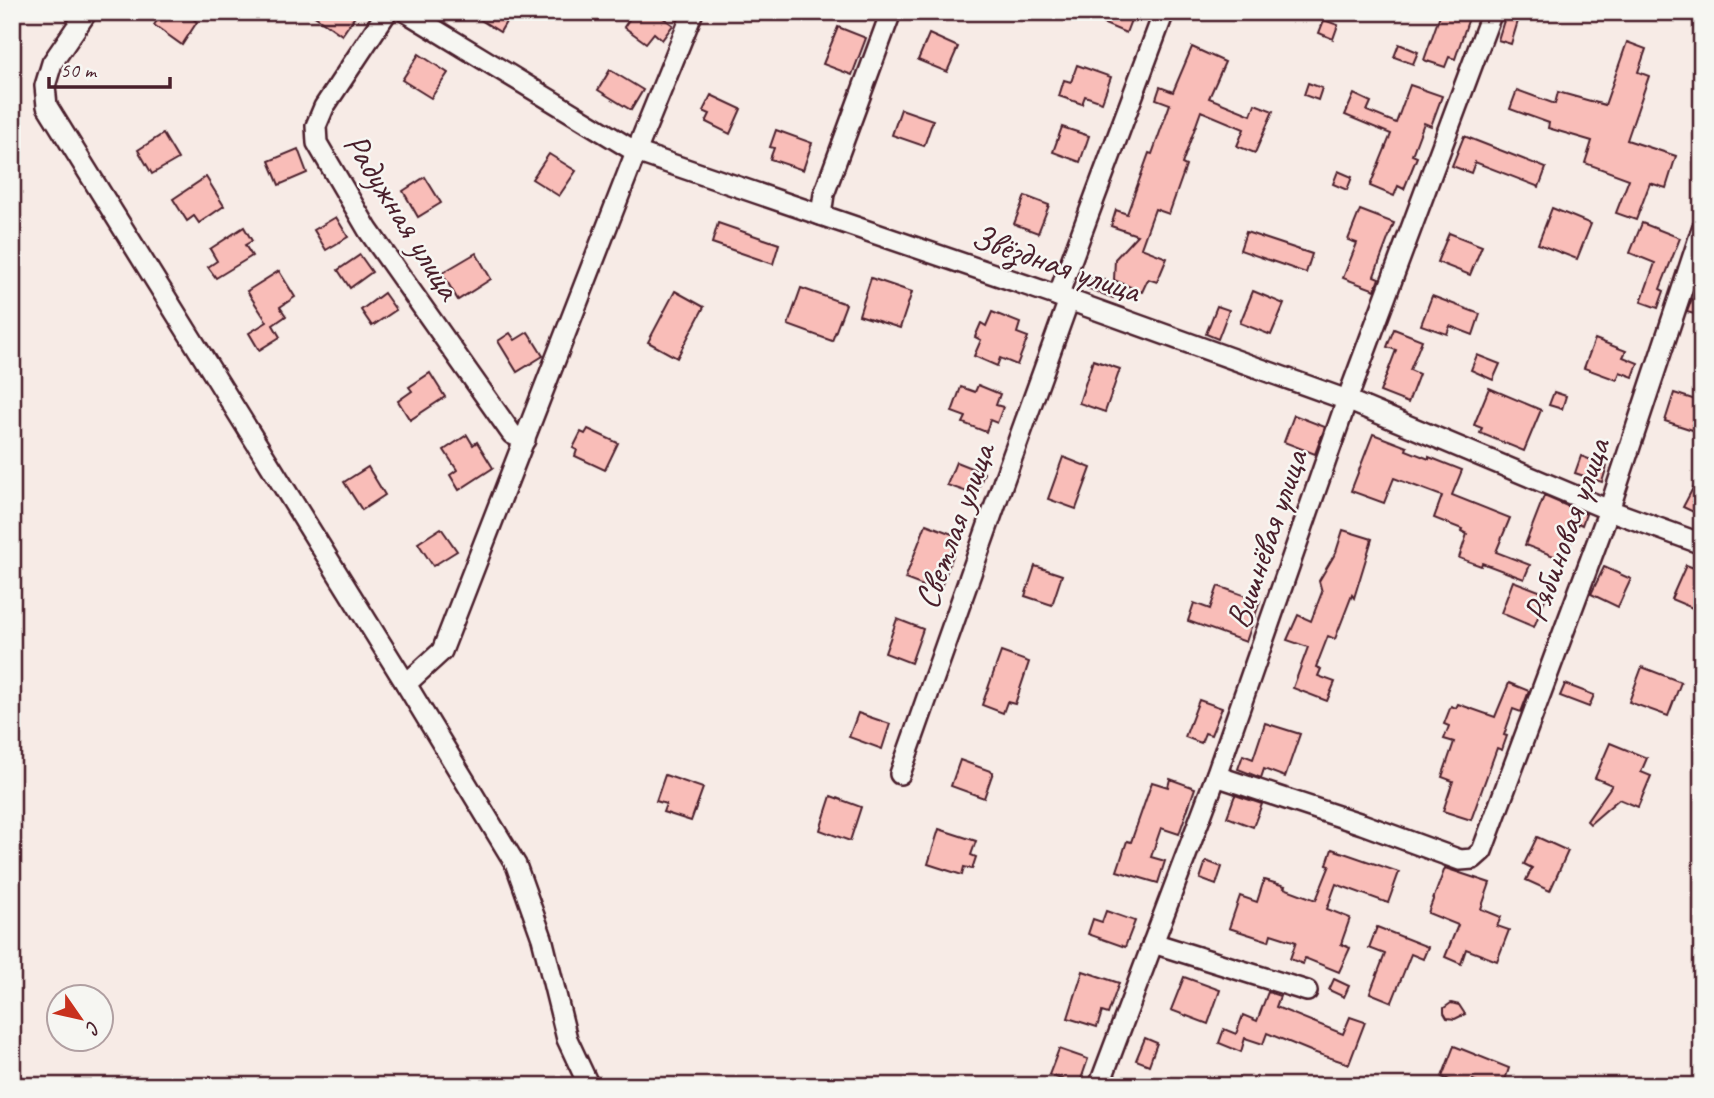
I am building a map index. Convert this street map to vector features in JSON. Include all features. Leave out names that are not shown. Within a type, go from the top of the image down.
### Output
[{"type":"street","points":[[87,12],[52,63],[45,86],[47,106],[516,865],[542,938],[568,1039],[589,1086]]},
{"type":"street","name":"Радужная улица","points":[[387,12],[324,107],[317,126],[317,143],[368,230],[512,434],[526,440]]},
{"type":"street","name":"Звёздная улица","points":[[406,12],[636,152],[1064,298],[1347,400],[1609,510],[1702,544]]},
{"type":"street","points":[[406,684],[442,651],[693,12]]},
{"type":"street","points":[[821,215],[824,194],[891,12]]},
{"type":"street","name":"Светлая улица","points":[[900,774],[1164,12]]},
{"type":"street","name":"Вишнёвая улица","points":[[1099,1086],[1216,776],[1347,400],[1492,12]]},
{"type":"street","name":"Рябиновая улица","points":[[1216,776],[1362,824],[1460,860],[1473,859],[1482,850],[1609,510],[1702,229]]},
{"type":"street","points":[[1153,943],[1307,991]]},
{"type":"building","points":[[163,12],[184,12],[197,22],[182,45],[154,25]]},
{"type":"building","points":[[309,12],[358,12],[342,35]]},
{"type":"building","points":[[468,12],[512,12],[500,32]]},
{"type":"building","points":[[634,12],[650,12],[657,17],[659,15],[673,25],[662,40],[654,33],[646,43],[624,27]]},
{"type":"building","points":[[1076,12],[1134,12],[1126,33]]},
{"type":"building","points":[[1441,12],[1471,12],[1455,59],[1449,57],[1445,67],[1424,60]]},
{"type":"building","points":[[1505,17],[1518,21],[1511,44],[1498,40]]},
{"type":"building","points":[[1324,20],[1338,25],[1333,39],[1319,33]]},
{"type":"building","points":[[838,27],[866,38],[852,75],[823,64]]},
{"type":"building","points":[[929,34],[958,47],[947,72],[918,60]]},
{"type":"building","points":[[1627,42],[1646,49],[1638,72],[1649,76],[1627,140],[1676,156],[1666,188],[1650,183],[1636,220],[1616,213],[1629,179],[1585,163],[1592,141],[1548,128],[1549,123],[1510,109],[1517,90],[1555,104],[1558,92],[1605,105]]},
{"type":"building","points":[[1399,44],[1418,52],[1413,64],[1394,57]]},
{"type":"building","points":[[1192,47],[1225,62],[1209,98],[1251,115],[1255,104],[1273,111],[1255,153],[1237,146],[1244,129],[1201,111],[1182,164],[1186,166],[1169,214],[1155,209],[1141,248],[1167,258],[1157,282],[1148,279],[1142,292],[1114,280],[1115,259],[1137,235],[1111,226],[1116,210],[1127,214],[1170,104],[1156,99],[1160,87],[1173,92]]},
{"type":"building","points":[[419,54],[448,73],[431,98],[402,80]]},
{"type":"building","points":[[1077,65],[1111,77],[1102,102],[1085,96],[1082,104],[1059,96],[1064,80],[1071,82]]},
{"type":"building","points":[[610,70],[643,90],[631,110],[598,90]]},
{"type":"building","points":[[1308,83],[1322,88],[1318,100],[1304,95]]},
{"type":"building","points":[[1410,85],[1442,96],[1431,126],[1424,123],[1412,155],[1417,157],[1404,189],[1398,186],[1394,196],[1370,186],[1391,134],[1345,115],[1354,94],[1371,102],[1367,111],[1396,123]]},
{"type":"building","points":[[711,95],[741,109],[730,134],[706,122],[710,114],[703,111]]},
{"type":"building","points":[[901,109],[933,120],[924,146],[892,135]]},
{"type":"building","points":[[1062,127],[1089,136],[1080,162],[1053,152]]},
{"type":"building","points":[[776,130],[812,143],[803,170],[770,159],[774,148],[770,147]]},
{"type":"building","points":[[163,134],[178,159],[152,174],[138,150]]},
{"type":"building","points":[[1464,136],[1546,168],[1539,187],[1475,162],[1471,173],[1452,166]]},
{"type":"building","points":[[298,149],[307,173],[279,185],[269,161]]},
{"type":"building","points":[[549,154],[576,171],[559,196],[532,179]]},
{"type":"building","points":[[1338,171],[1352,177],[1347,190],[1333,184]]},
{"type":"building","points":[[206,177],[224,206],[199,223],[194,216],[187,221],[173,199]]},
{"type":"building","points":[[425,177],[441,203],[418,217],[403,191]]},
{"type":"building","points":[[1025,196],[1049,205],[1038,233],[1014,224]]},
{"type":"building","points":[[1552,208],[1591,224],[1577,259],[1538,244]]},
{"type":"building","points":[[1360,210],[1394,223],[1374,276],[1379,278],[1375,290],[1343,278],[1357,243],[1348,240]]},
{"type":"building","points":[[336,217],[348,237],[326,250],[314,230]]},
{"type":"building","points":[[718,223],[779,244],[773,264],[712,243]]},
{"type":"building","points":[[1642,223],[1680,238],[1660,289],[1664,291],[1658,308],[1641,302],[1655,263],[1630,253]]},
{"type":"building","points":[[244,227],[252,241],[245,245],[252,256],[216,278],[208,267],[217,261],[210,249]]},
{"type":"building","points":[[1246,232],[1312,254],[1306,273],[1240,250]]},
{"type":"building","points":[[1449,233],[1482,246],[1470,275],[1437,262]]},
{"type":"building","points":[[476,253],[491,279],[458,300],[442,273]]},
{"type":"building","points":[[360,255],[372,272],[350,288],[338,270]]},
{"type":"building","points":[[279,271],[295,297],[280,307],[286,316],[273,325],[280,337],[259,350],[249,333],[267,322],[247,291]]},
{"type":"building","points":[[1092,275],[1117,285],[1113,298],[1087,288]]},
{"type":"building","points":[[871,278],[912,292],[900,328],[859,315]]},
{"type":"building","points":[[801,288],[846,304],[832,341],[788,325]]},
{"type":"building","points":[[675,291],[704,307],[677,358],[648,342]]},
{"type":"building","points":[[1253,291],[1284,304],[1271,335],[1240,323]]},
{"type":"building","points":[[384,293],[396,310],[372,326],[361,310]]},
{"type":"building","points":[[1432,296],[1480,314],[1473,335],[1450,326],[1447,334],[1421,325]]},
{"type":"building","points":[[1692,299],[1702,302],[1702,316],[1687,312]]},
{"type":"building","points":[[1217,306],[1229,310],[1218,339],[1206,334]]},
{"type":"building","points":[[992,312],[1020,323],[1017,333],[1028,337],[1017,365],[1000,358],[997,366],[974,356],[981,340],[975,337],[981,323],[986,326]]},
{"type":"building","points":[[1394,329],[1422,340],[1410,370],[1419,374],[1408,403],[1380,392],[1396,350],[1387,347]]},
{"type":"building","points":[[528,332],[543,356],[517,372],[498,341],[510,333],[515,340]]},
{"type":"building","points":[[1595,339],[1626,351],[1623,357],[1638,363],[1633,377],[1620,372],[1617,380],[1584,368]]},
{"type":"building","points":[[1477,355],[1500,364],[1493,380],[1471,370]]},
{"type":"building","points":[[1093,360],[1120,369],[1105,412],[1079,403]]},
{"type":"building","points":[[430,373],[445,397],[410,420],[398,401],[412,391],[409,387]]},
{"type":"building","points":[[978,385],[1000,394],[996,405],[1003,407],[997,423],[990,420],[986,432],[963,423],[966,417],[952,412],[961,387],[975,392]]},
{"type":"building","points":[[1489,388],[1541,410],[1524,451],[1480,433],[1482,428],[1474,425]]},
{"type":"building","points":[[1554,392],[1566,396],[1562,409],[1549,405]]},
{"type":"building","points":[[1674,393],[1702,402],[1702,433],[1665,421]]},
{"type":"building","points":[[1294,415],[1325,427],[1315,454],[1284,442]]},
{"type":"building","points":[[588,429],[618,443],[605,470],[575,456],[577,450],[573,448],[581,432],[585,434]]},
{"type":"building","points":[[1373,434],[1407,447],[1406,450],[1462,470],[1452,495],[1510,518],[1496,552],[1530,565],[1524,579],[1482,563],[1481,566],[1459,558],[1467,534],[1461,531],[1462,529],[1434,518],[1442,496],[1394,478],[1384,503],[1351,491]]},
{"type":"building","points":[[467,435],[473,445],[477,442],[493,468],[459,490],[450,475],[457,470],[444,450]]},
{"type":"building","points":[[1581,456],[1607,466],[1602,482],[1575,473]]},
{"type":"building","points":[[1063,457],[1091,468],[1076,509],[1048,499]]},
{"type":"building","points":[[956,462],[984,473],[976,495],[947,485]]},
{"type":"building","points":[[368,467],[385,495],[362,510],[344,482]]},
{"type":"building","points":[[1702,471],[1702,516],[1683,507]]},
{"type":"building","points":[[1544,496],[1586,514],[1582,525],[1578,523],[1564,560],[1525,545]]},
{"type":"building","points":[[926,524],[960,537],[939,592],[905,579]]},
{"type":"building","points":[[441,528],[457,551],[433,566],[418,543]]},
{"type":"building","points":[[1343,530],[1372,539],[1354,598],[1352,595],[1335,639],[1328,636],[1316,667],[1321,669],[1318,676],[1335,682],[1327,701],[1293,688],[1308,647],[1287,640],[1298,615],[1311,621],[1322,592],[1319,581],[1336,552]]},
{"type":"building","points":[[1686,565],[1702,571],[1702,612],[1671,599]]},
{"type":"building","points":[[1035,566],[1062,575],[1052,605],[1025,596]]},
{"type":"building","points":[[1604,567],[1631,579],[1618,607],[1591,594]]},
{"type":"building","points":[[1513,581],[1547,594],[1534,627],[1501,613]]},
{"type":"building","points":[[1218,586],[1260,601],[1246,642],[1188,621],[1194,603],[1210,609]]},
{"type":"building","points":[[897,619],[923,629],[911,663],[885,653]]},
{"type":"building","points":[[1001,652],[1029,662],[1015,704],[1007,702],[1003,713],[982,705]]},
{"type":"building","points":[[1642,667],[1681,682],[1668,716],[1629,702]]},
{"type":"building","points":[[1509,683],[1529,691],[1521,712],[1513,709],[1502,750],[1497,748],[1471,820],[1443,811],[1453,781],[1442,777],[1454,742],[1444,739],[1449,726],[1444,724],[1451,706],[1456,708],[1458,704],[1495,717]]},
{"type":"building","points":[[1565,684],[1594,695],[1589,707],[1560,696]]},
{"type":"building","points":[[1199,700],[1222,708],[1211,735],[1205,733],[1201,743],[1185,737]]},
{"type":"building","points":[[858,713],[890,724],[882,749],[849,737]]},
{"type":"building","points":[[1265,723],[1300,734],[1285,777],[1264,769],[1261,778],[1238,769],[1243,755],[1253,759]]},
{"type":"building","points":[[1610,743],[1647,758],[1641,772],[1651,776],[1638,807],[1619,799],[1590,824],[1587,821],[1612,785],[1595,778]]},
{"type":"building","points":[[960,760],[993,772],[984,798],[951,786]]},
{"type":"building","points":[[665,775],[703,788],[691,821],[663,812],[666,804],[656,801]]},
{"type":"building","points":[[1170,779],[1195,788],[1179,834],[1161,828],[1151,857],[1165,861],[1158,883],[1117,871],[1127,841],[1131,842],[1152,782],[1168,787]]},
{"type":"building","points":[[1235,795],[1262,804],[1253,827],[1227,817]]},
{"type":"building","points":[[831,796],[861,807],[850,841],[820,830]]},
{"type":"building","points":[[939,829],[976,841],[971,855],[976,857],[972,869],[964,867],[962,875],[928,864]]},
{"type":"building","points":[[1537,837],[1568,851],[1550,891],[1526,880],[1532,868],[1524,864]]},
{"type":"building","points":[[1332,849],[1399,872],[1388,903],[1336,884],[1327,909],[1350,918],[1341,944],[1350,948],[1339,972],[1305,958],[1303,964],[1290,959],[1296,942],[1271,934],[1269,941],[1229,928],[1240,896],[1257,902],[1264,880],[1316,900],[1330,865],[1327,864]]},
{"type":"building","points":[[1206,861],[1222,867],[1216,885],[1200,879]]},
{"type":"building","points":[[1445,868],[1490,883],[1481,909],[1501,917],[1497,926],[1509,930],[1497,961],[1466,949],[1461,964],[1445,957],[1458,925],[1428,913]]},
{"type":"building","points":[[1106,911],[1135,921],[1125,947],[1088,934],[1093,919],[1102,922]]},
{"type":"building","points":[[1377,927],[1428,947],[1423,959],[1411,954],[1392,1002],[1370,993],[1385,954],[1369,948]]},
{"type":"building","points":[[1083,971],[1119,983],[1108,1014],[1102,1012],[1097,1027],[1068,1018]]},
{"type":"building","points":[[1184,977],[1220,990],[1208,1024],[1171,1010]]},
{"type":"building","points":[[1334,979],[1349,986],[1344,997],[1329,990]]},
{"type":"building","points":[[1268,992],[1280,996],[1276,1007],[1343,1034],[1350,1017],[1365,1022],[1349,1064],[1267,1033],[1263,1044],[1245,1038],[1241,1052],[1219,1043],[1224,1029],[1236,1034],[1243,1015],[1257,1021]]},
{"type":"building","points":[[1451,1003],[1459,1005],[1465,1014],[1455,1019],[1447,1018],[1444,1008]]},
{"type":"building","points":[[1145,1038],[1157,1043],[1149,1065],[1136,1060]]},
{"type":"building","points":[[1454,1046],[1509,1068],[1503,1086],[1487,1086],[1473,1080],[1470,1086],[1464,1086],[1442,1077]]},
{"type":"building","points":[[1059,1049],[1088,1059],[1079,1085],[1049,1075]]}]
